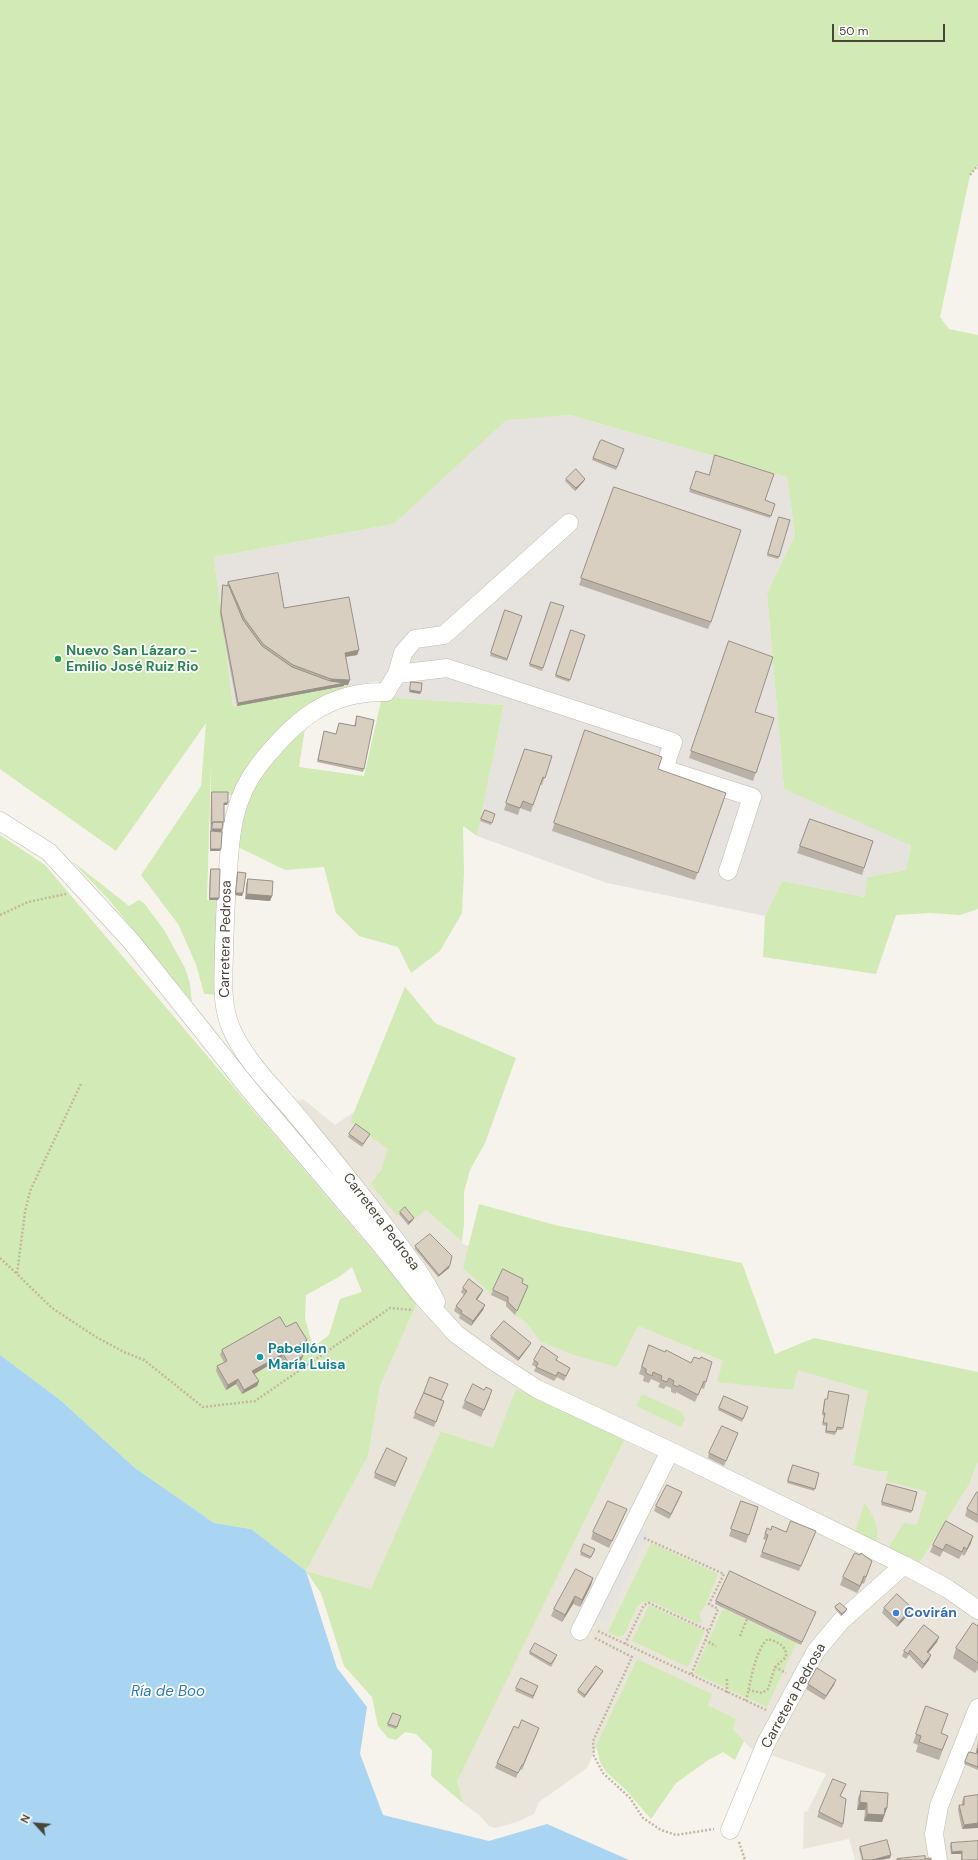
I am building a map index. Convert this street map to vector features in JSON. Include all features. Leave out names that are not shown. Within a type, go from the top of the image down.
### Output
[{"type":"street","points":[[569,523],[444,635],[414,639],[403,653],[397,674],[446,668],[673,742],[664,769],[752,797],[728,871]]},
{"type":"street","name":"Carretera Pedrosa","points":[[397,674],[386,692],[371,691],[344,696],[313,711],[277,743],[250,777],[239,799],[231,830],[226,898],[223,1000],[231,1027],[244,1053],[349,1178],[425,1280],[440,1315]]},
{"type":"street","name":"Carretera Pedrosa","points":[[0,821],[49,852],[131,941],[249,1089],[382,1246],[419,1293],[456,1334],[492,1360],[537,1389],[670,1451],[904,1565],[948,1589],[978,1610]]},
{"type":"street","points":[[581,1627],[670,1451]]},
{"type":"street","name":"Carretera Pedrosa","points":[[730,1830],[766,1743],[816,1651],[841,1621],[904,1565]]},
{"type":"street","points":[[938,1860],[934,1834],[939,1806],[978,1708]]},
{"type":"path","points":[[970,175],[978,164]]},
{"type":"path","points":[[0,915],[28,902],[84,890]]},
{"type":"path","points":[[17,1274],[25,1212],[30,1191],[81,1084]]},
{"type":"path","points":[[0,1258],[52,1308],[96,1337],[124,1352],[144,1360],[203,1407],[255,1401],[390,1308],[440,1315]]},
{"type":"path","points":[[630,1531],[724,1574],[709,1604],[718,1609],[691,1675]]},
{"type":"path","points":[[625,1644],[644,1605],[649,1603],[709,1630]]},
{"type":"path","points":[[740,1636],[748,1619]]},
{"type":"path","points":[[581,1627],[625,1644],[780,1718]]},
{"type":"path","points":[[581,1627],[632,1657],[593,1741],[594,1756],[603,1773],[630,1798],[643,1818],[661,1830],[676,1835],[724,1827],[735,1833],[745,1860]]},
{"type":"path","points":[[746,1701],[758,1654],[764,1642],[768,1638],[782,1645],[787,1652],[786,1657],[775,1667],[768,1689],[762,1693],[749,1690]]},
{"type":"path","points":[[705,1640],[716,1646]]},
{"type":"path","points":[[727,1679],[727,1692]]},
{"type":"shaded area","points":[[570,415],[787,477],[795,535],[767,593],[784,789],[911,844],[906,870],[867,877],[866,897],[782,881],[765,916],[607,883],[477,836],[504,705],[382,697],[378,681],[233,706],[214,557],[394,524],[506,419]]},
{"type":"shaded area","points":[[405,987],[435,1023],[381,1170],[465,1245],[470,1246],[479,1204],[638,1326],[793,1390],[798,1369],[868,1391],[853,1465],[876,1471],[889,1471],[969,1484],[978,1462],[978,1860],[855,1860],[849,1839],[803,1849],[804,1811],[807,1812],[826,1774],[750,1748],[733,1729],[736,1719],[708,1705],[637,1659],[587,1768],[539,1802],[534,1814],[517,1822],[495,1828],[489,1826],[479,1815],[464,1804],[457,1781],[493,1448],[442,1431],[371,1589],[306,1571],[368,1456],[380,1386],[417,1303],[260,1118],[303,1099],[335,1125],[355,1111]]},
{"type":"shaded area","points":[[639,1528],[649,1533],[606,1621],[596,1617]]},
{"type":"green space","points":[[0,0],[978,0],[978,165],[970,175],[940,317],[949,329],[978,335],[978,909],[960,915],[930,913],[896,915],[876,974],[763,957],[765,916],[782,881],[865,897],[867,877],[906,870],[911,845],[784,789],[767,593],[795,535],[787,477],[570,415],[506,420],[394,524],[214,557],[233,706],[352,685],[311,703],[288,724],[236,795],[211,795],[211,766],[207,900],[223,900],[219,995],[204,994],[196,964],[178,924],[141,875],[201,786],[206,723],[116,851],[0,769]]},
{"type":"green space","points":[[382,697],[504,705],[477,836],[463,826],[464,872],[462,913],[440,951],[411,973],[398,947],[359,936],[336,913],[324,867],[285,870],[238,847],[238,820],[266,762],[306,722],[299,767],[364,776]]},
{"type":"green space","points":[[0,835],[45,865],[417,1303],[380,1386],[368,1456],[306,1571],[251,1529],[214,1523],[135,1468],[59,1399],[0,1355]],"holes":[[[352,1267],[362,1292],[340,1299],[329,1335],[313,1347],[305,1318],[306,1295],[339,1277]]]},
{"type":"green space","points":[[72,861],[129,906],[139,900],[144,903],[164,930],[185,968],[190,984],[192,1002],[109,900]]},
{"type":"green space","points":[[405,987],[435,1023],[516,1058],[485,1143],[470,1170],[464,1192],[464,1224],[462,1242],[426,1210],[413,1220],[404,1210],[397,1216],[371,1184],[381,1170],[388,1149],[350,1122]]},
{"type":"green space","points":[[479,1204],[555,1225],[742,1263],[775,1354],[814,1338],[978,1372],[978,1462],[969,1484],[919,1563],[889,1547],[904,1523],[917,1525],[927,1492],[886,1481],[888,1471],[876,1471],[853,1465],[868,1391],[798,1370],[793,1390],[717,1382],[723,1361],[638,1326],[617,1367],[574,1355],[540,1341],[526,1322],[515,1315],[501,1274],[491,1295],[463,1268]]},
{"type":"green space","points":[[516,1389],[625,1438],[457,1781],[464,1804],[431,1776],[432,1750],[416,1734],[405,1732],[396,1740],[388,1738],[378,1726],[372,1697],[344,1666],[321,1593],[306,1571],[371,1589],[441,1431],[493,1448]]},
{"type":"green space","points":[[642,1394],[682,1412],[685,1419],[681,1427],[636,1406]]},
{"type":"green space","points":[[865,1503],[876,1526],[877,1542],[855,1532]]},
{"type":"green space","points":[[651,1543],[718,1574],[706,1604],[699,1613],[702,1622],[697,1623],[653,1602],[642,1602],[637,1607],[624,1635],[618,1637],[608,1632]]},
{"type":"green space","points":[[649,1605],[705,1631],[688,1667],[632,1641]]},
{"type":"green space","points":[[723,1609],[796,1643],[767,1707],[694,1673]]},
{"type":"green space","points":[[637,1659],[712,1694],[708,1705],[736,1719],[733,1729],[744,1741],[735,1760],[723,1752],[707,1761],[676,1783],[651,1819],[625,1789],[606,1772],[600,1762],[596,1746]]},
{"type":"water","name":"Ría de Boo","points":[[0,1355],[59,1399],[135,1468],[214,1523],[251,1529],[306,1571],[337,1668],[367,1707],[360,1754],[383,1815],[489,1841],[547,1824],[629,1860],[0,1860]]},
{"type":"building","points":[[602,440],[624,449],[617,467],[593,458],[600,441]]},
{"type":"building","points":[[715,455],[774,474],[765,500],[775,504],[771,516],[690,489],[696,471],[709,475]]},
{"type":"building","points":[[576,469],[585,479],[576,488],[566,479]]},
{"type":"building","points":[[614,487],[741,530],[711,622],[581,578]]},
{"type":"building","points":[[779,517],[790,520],[779,557],[768,554]]},
{"type":"building","points":[[278,573],[284,608],[349,597],[359,650],[345,653],[350,680],[331,679],[293,665],[263,644],[244,618],[228,582]]},
{"type":"building","points":[[223,585],[229,586],[243,620],[262,646],[292,667],[330,681],[345,683],[238,703],[221,612]]},
{"type":"building","points":[[551,602],[564,606],[543,668],[530,664]]},
{"type":"building","points":[[505,610],[522,616],[507,659],[491,653]]},
{"type":"building","points":[[571,630],[585,635],[570,680],[556,675]]},
{"type":"building","points":[[729,641],[773,657],[755,712],[774,718],[756,773],[691,751]]},
{"type":"building","points":[[411,682],[422,683],[421,692],[410,690]]},
{"type":"building","points":[[357,716],[374,720],[364,769],[318,760],[324,731],[336,734],[339,723],[355,726]]},
{"type":"building","points":[[585,730],[662,757],[658,769],[726,793],[698,873],[554,823]]},
{"type":"building","points":[[525,749],[552,756],[545,778],[543,777],[533,805],[523,801],[520,808],[506,803]]},
{"type":"building","points":[[212,792],[228,792],[228,803],[224,803],[224,822],[213,822],[212,824]]},
{"type":"building","points":[[485,810],[495,814],[492,823],[481,819]]},
{"type":"building","points":[[810,819],[873,841],[864,868],[800,846]]},
{"type":"building","points":[[213,822],[223,822],[222,829],[212,829]]},
{"type":"building","points":[[211,831],[222,832],[221,849],[211,849]]},
{"type":"building","points":[[211,869],[220,869],[219,898],[210,898]]},
{"type":"building","points":[[238,872],[246,873],[243,893],[236,893]]},
{"type":"building","points":[[248,879],[273,881],[272,896],[247,894]]},
{"type":"building","points":[[356,1124],[370,1134],[363,1144],[349,1134]]},
{"type":"building","points":[[405,1207],[414,1218],[409,1222],[400,1212]]},
{"type":"building","points":[[430,1234],[452,1256],[450,1265],[439,1275],[415,1246]]},
{"type":"building","points":[[503,1269],[523,1279],[522,1283],[528,1286],[517,1311],[508,1302],[508,1297],[493,1290]]},
{"type":"building","points":[[469,1279],[483,1290],[476,1299],[485,1305],[473,1321],[461,1313],[462,1311],[456,1306],[467,1291],[463,1288]]},
{"type":"building","name":"Pabellón María Luisa","points":[[280,1317],[286,1327],[296,1322],[307,1340],[297,1346],[303,1356],[289,1364],[283,1354],[252,1371],[259,1381],[244,1390],[238,1379],[228,1385],[217,1366],[227,1361],[222,1350]]},
{"type":"building","points":[[504,1321],[531,1343],[519,1358],[491,1336]]},
{"type":"building","points":[[649,1345],[665,1352],[666,1350],[691,1363],[694,1357],[700,1359],[701,1357],[712,1362],[706,1382],[704,1381],[698,1395],[679,1385],[678,1387],[673,1385],[674,1381],[669,1378],[667,1382],[661,1380],[662,1376],[653,1372],[652,1376],[646,1373],[646,1369],[642,1367]]},
{"type":"building","points":[[542,1346],[558,1357],[556,1360],[570,1368],[566,1376],[558,1372],[556,1376],[536,1367],[538,1363],[534,1360]]},
{"type":"building","points":[[430,1377],[448,1384],[441,1400],[424,1393]]},
{"type":"building","points":[[473,1384],[484,1390],[486,1387],[492,1390],[484,1410],[465,1401]]},
{"type":"building","points":[[829,1391],[849,1395],[843,1428],[837,1427],[836,1432],[826,1431],[827,1423],[823,1423],[825,1399],[827,1399]]},
{"type":"building","points":[[424,1393],[444,1401],[436,1422],[415,1413]]},
{"type":"building","points":[[724,1396],[748,1407],[743,1419],[719,1408]]},
{"type":"building","points":[[722,1426],[738,1433],[726,1461],[709,1453]]},
{"type":"building","points":[[387,1448],[407,1458],[396,1482],[375,1473]]},
{"type":"building","points":[[793,1465],[819,1473],[815,1489],[788,1481]]},
{"type":"building","points":[[887,1484],[917,1492],[912,1511],[882,1502]]},
{"type":"building","points":[[667,1485],[682,1492],[671,1514],[656,1506]]},
{"type":"building","points":[[978,1492],[978,1515],[967,1509]]},
{"type":"building","points":[[608,1501],[627,1509],[612,1541],[593,1532]]},
{"type":"building","points":[[741,1501],[758,1507],[749,1535],[731,1529]]},
{"type":"building","points":[[791,1521],[816,1531],[801,1566],[762,1552],[768,1535],[765,1534],[767,1528],[771,1530],[772,1526],[786,1532]]},
{"type":"building","points":[[946,1521],[973,1536],[967,1549],[964,1547],[962,1552],[946,1544],[943,1550],[933,1545]]},
{"type":"building","points":[[584,1544],[595,1549],[591,1557],[581,1552]]},
{"type":"building","points":[[855,1553],[860,1555],[861,1553],[872,1561],[866,1577],[864,1576],[860,1586],[843,1577]]},
{"type":"building","points":[[576,1569],[593,1578],[582,1600],[575,1596],[565,1615],[554,1609]]},
{"type":"building","points":[[730,1571],[816,1612],[802,1642],[716,1601]]},
{"type":"building","name":"Covirán","points":[[897,1594],[912,1608],[899,1622],[884,1608]]},
{"type":"building","points":[[840,1603],[847,1609],[842,1614],[835,1607]]},
{"type":"building","points":[[973,1623],[978,1626],[978,1663],[956,1648]]},
{"type":"building","points":[[924,1625],[939,1637],[927,1652],[931,1655],[924,1664],[910,1650],[908,1654],[904,1651]]},
{"type":"building","points":[[535,1643],[557,1655],[551,1664],[530,1652]]},
{"type":"building","points":[[596,1666],[603,1671],[585,1695],[578,1690]]},
{"type":"building","points":[[817,1668],[836,1680],[826,1696],[808,1684]]},
{"type":"building","points":[[521,1678],[538,1686],[533,1696],[516,1688]]},
{"type":"building","points":[[926,1706],[948,1714],[941,1733],[948,1736],[942,1750],[919,1742],[921,1736],[916,1734]]},
{"type":"building","points":[[393,1713],[401,1716],[397,1727],[388,1724]]},
{"type":"building","points":[[522,1720],[539,1728],[518,1773],[497,1763],[514,1726],[518,1728]]},
{"type":"building","points":[[969,1752],[978,1754],[978,1767],[965,1762]]},
{"type":"building","points":[[833,1779],[846,1784],[840,1796],[846,1799],[843,1824],[819,1812]]},
{"type":"building","points":[[861,1791],[888,1793],[887,1808],[885,1808],[884,1815],[867,1814],[867,1803],[860,1802]]},
{"type":"building","points":[[978,1795],[978,1823],[964,1825],[959,1805],[964,1805],[964,1797]]},
{"type":"building","points":[[887,1840],[891,1855],[872,1860],[863,1860],[860,1847]]},
{"type":"building","points":[[978,1841],[978,1860],[962,1860],[962,1851],[952,1852],[951,1843]]},
{"type":"building","points":[[925,1856],[925,1859],[931,1858],[931,1860],[897,1860],[897,1859]]},
{"type":"place","name":"Nuevo San Lázaro - Emilio José Ruiz Rio","points":[[58,659]]},
{"type":"place","name":"Pabellón María Luisa","points":[[260,1357]]},
{"type":"place","name":"Covirán","points":[[896,1613]]}]
